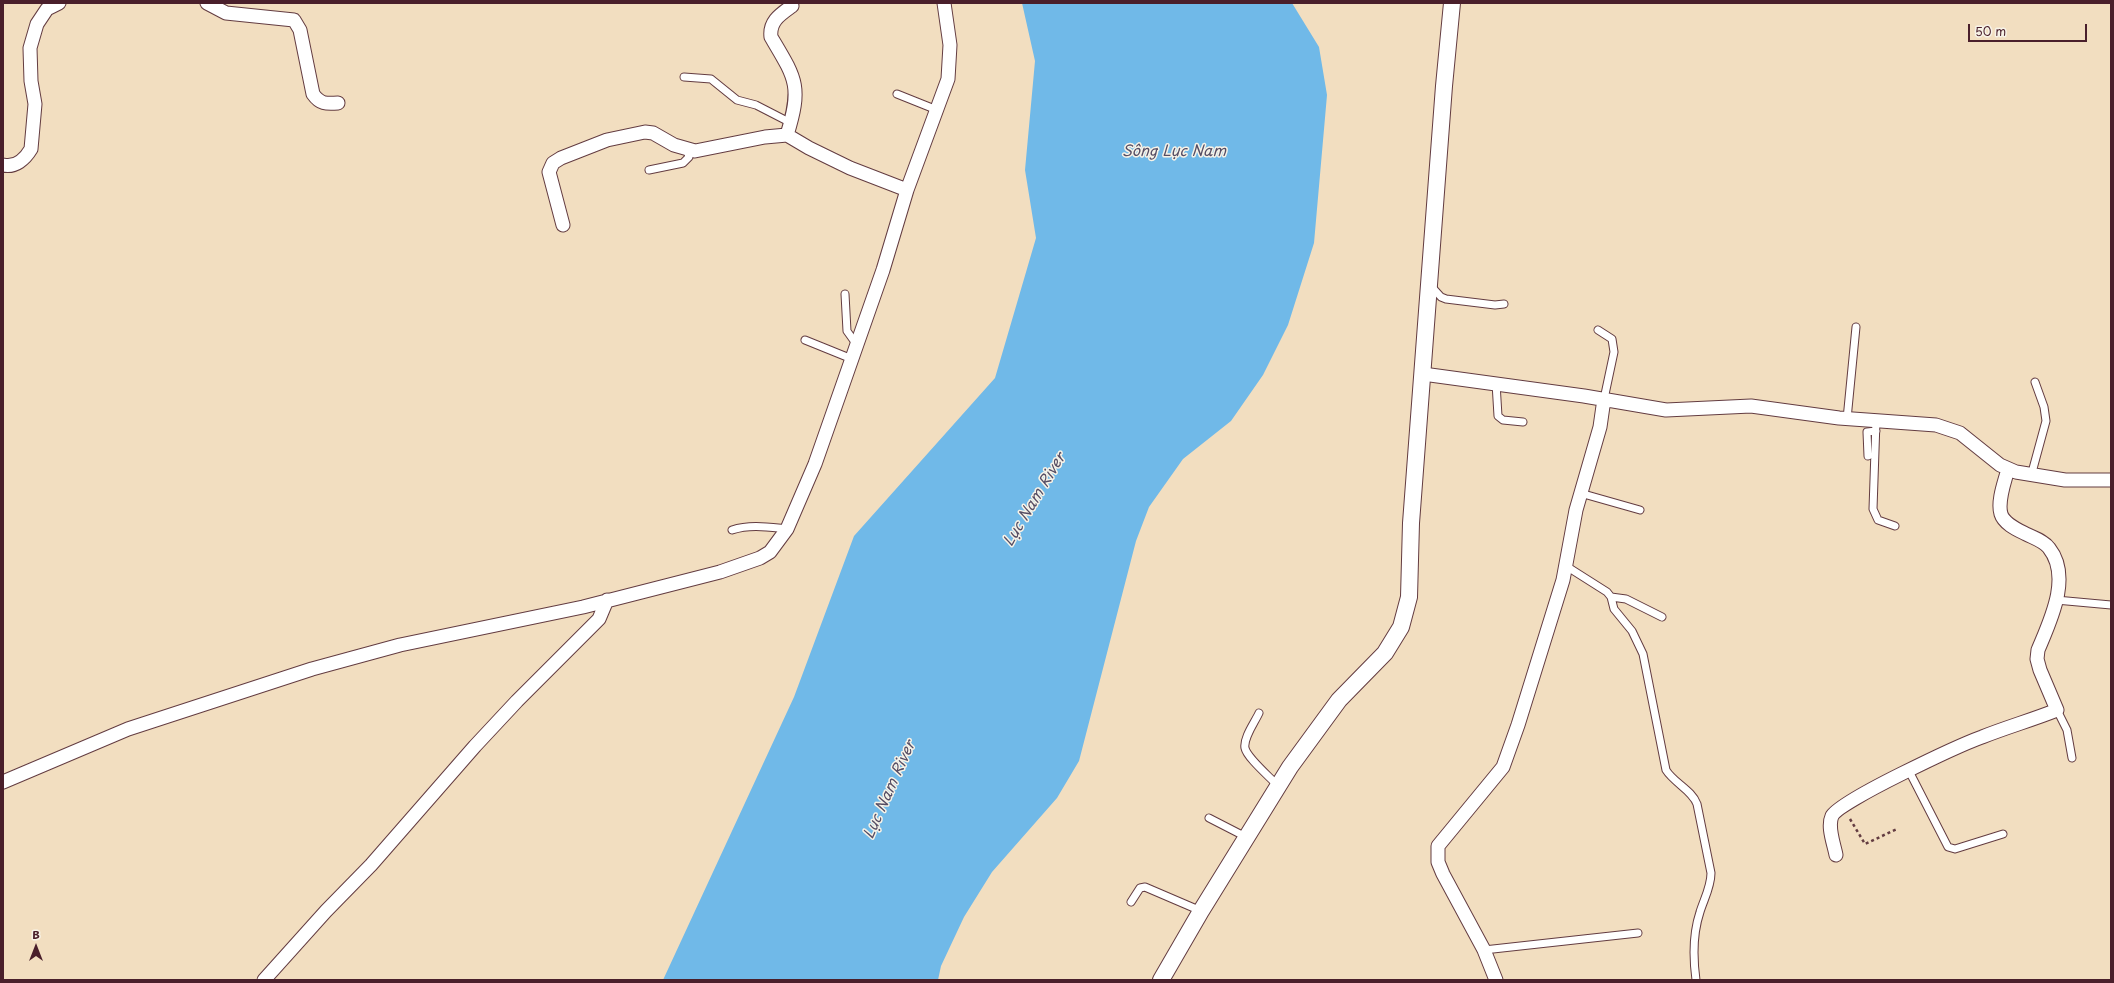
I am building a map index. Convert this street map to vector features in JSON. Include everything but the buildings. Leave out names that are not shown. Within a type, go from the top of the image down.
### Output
[{"type":"street","points":[[3,165],[10,167],[18,163],[31,149],[35,104],[31,80],[30,48],[37,24],[47,9],[59,3]]},
{"type":"street","points":[[206,3],[226,13],[294,20],[300,30],[314,94],[318,100],[324,104],[338,103]]},
{"type":"street","points":[[3,782],[128,729],[312,669],[400,645],[607,600],[720,572],[760,558],[770,552],[787,529],[816,464],[883,270],[907,190],[948,79],[950,45],[944,3]]},
{"type":"street","points":[[1161,980],[1201,911],[1278,786],[1339,700],[1385,653],[1401,627],[1409,597],[1410,522],[1423,374],[1444,86],[1452,3]]},
{"type":"street","points":[[789,129],[794,112],[795,82],[793,74],[771,37],[770,31],[774,20],[792,6]]},
{"type":"street","points":[[789,129],[809,148],[850,168],[907,190]]},
{"type":"street","points":[[563,225],[549,172],[553,164],[560,158],[607,140],[645,132],[653,133],[674,145],[687,150],[705,149],[765,137],[789,129]]},
{"type":"street","points":[[1423,374],[1496,383],[1666,410],[1751,406],[1847,419],[1876,426],[1936,425],[1949,428],[1960,433],[2000,465],[2030,476],[2065,480],[2111,480]]},
{"type":"street","points":[[1496,980],[1484,950],[1443,874],[1438,862],[1438,846],[1503,767],[1542,652],[1566,566],[1580,493],[1600,427],[1604,399]]},
{"type":"street","points":[[1836,855],[1830,824],[1832,815],[1844,806],[1871,789],[1980,737],[2057,710],[2037,660],[2038,650],[2056,600],[2059,581],[2055,558],[2050,549],[2043,542],[2004,520],[2000,513],[2008,468]]},
{"type":"street","points":[[264,980],[326,911],[370,866],[480,740],[599,619],[607,600]]},
{"type":"lane","points":[[684,77],[711,79],[737,100],[756,105],[789,129]]},
{"type":"lane","points":[[897,94],[937,110]]},
{"type":"lane","points":[[649,170],[683,163],[689,157],[687,150]]},
{"type":"lane","points":[[1429,284],[1441,297],[1446,299],[1495,306],[1504,304]]},
{"type":"lane","points":[[845,294],[847,331],[857,345]]},
{"type":"lane","points":[[1847,419],[1856,327]]},
{"type":"lane","points":[[1598,330],[1612,339],[1614,345],[1614,352],[1604,399]]},
{"type":"lane","points":[[805,340],[852,360]]},
{"type":"lane","points":[[2030,476],[2046,421],[2044,407],[2035,382]]},
{"type":"lane","points":[[1496,383],[1498,416],[1503,420],[1523,422]]},
{"type":"lane","points":[[1868,456],[1867,432],[1876,426]]},
{"type":"lane","points":[[1876,426],[1873,509],[1878,520],[1895,526]]},
{"type":"lane","points":[[1580,493],[1640,510]]},
{"type":"lane","points":[[732,530],[754,526],[787,529]]},
{"type":"lane","points":[[1566,566],[1607,592],[1611,596],[1614,609],[1632,631],[1643,654],[1666,770],[1672,778],[1693,796],[1697,804],[1711,873],[1711,881],[1699,913],[1697,926],[1694,949],[1696,980]]},
{"type":"lane","points":[[1611,596],[1626,599],[1662,617]]},
{"type":"lane","points":[[2056,600],[2111,605]]},
{"type":"lane","points":[[2057,710],[2067,730],[2072,758]]},
{"type":"lane","points":[[1259,714],[1246,740],[1245,748],[1278,786]]},
{"type":"lane","points":[[1909,771],[1948,847],[1955,849],[2003,834]]},
{"type":"lane","points":[[1209,818],[1246,837]]},
{"type":"lane","points":[[1131,902],[1140,888],[1146,887],[1201,911]]},
{"type":"lane","points":[[1484,950],[1638,933]]},
{"type":"path","points":[[1844,806],[1865,844],[1896,829]]},
{"type":"water","name":"Sông Lục Nam","points":[[1022,3],[1292,3],[1319,47],[1327,95],[1314,243],[1288,325],[1263,375],[1231,421],[1183,459],[1149,507],[1136,541],[1079,761],[1057,798],[992,872],[964,917],[941,966],[938,980],[663,980],[794,697],[854,536],[995,378],[1036,238],[1025,170],[1035,61]]},
{"type":"water label","name":"Lục Nam River","points":[[1035,500]]},
{"type":"water label","name":"Lục Nam River","points":[[890,790]]}]
